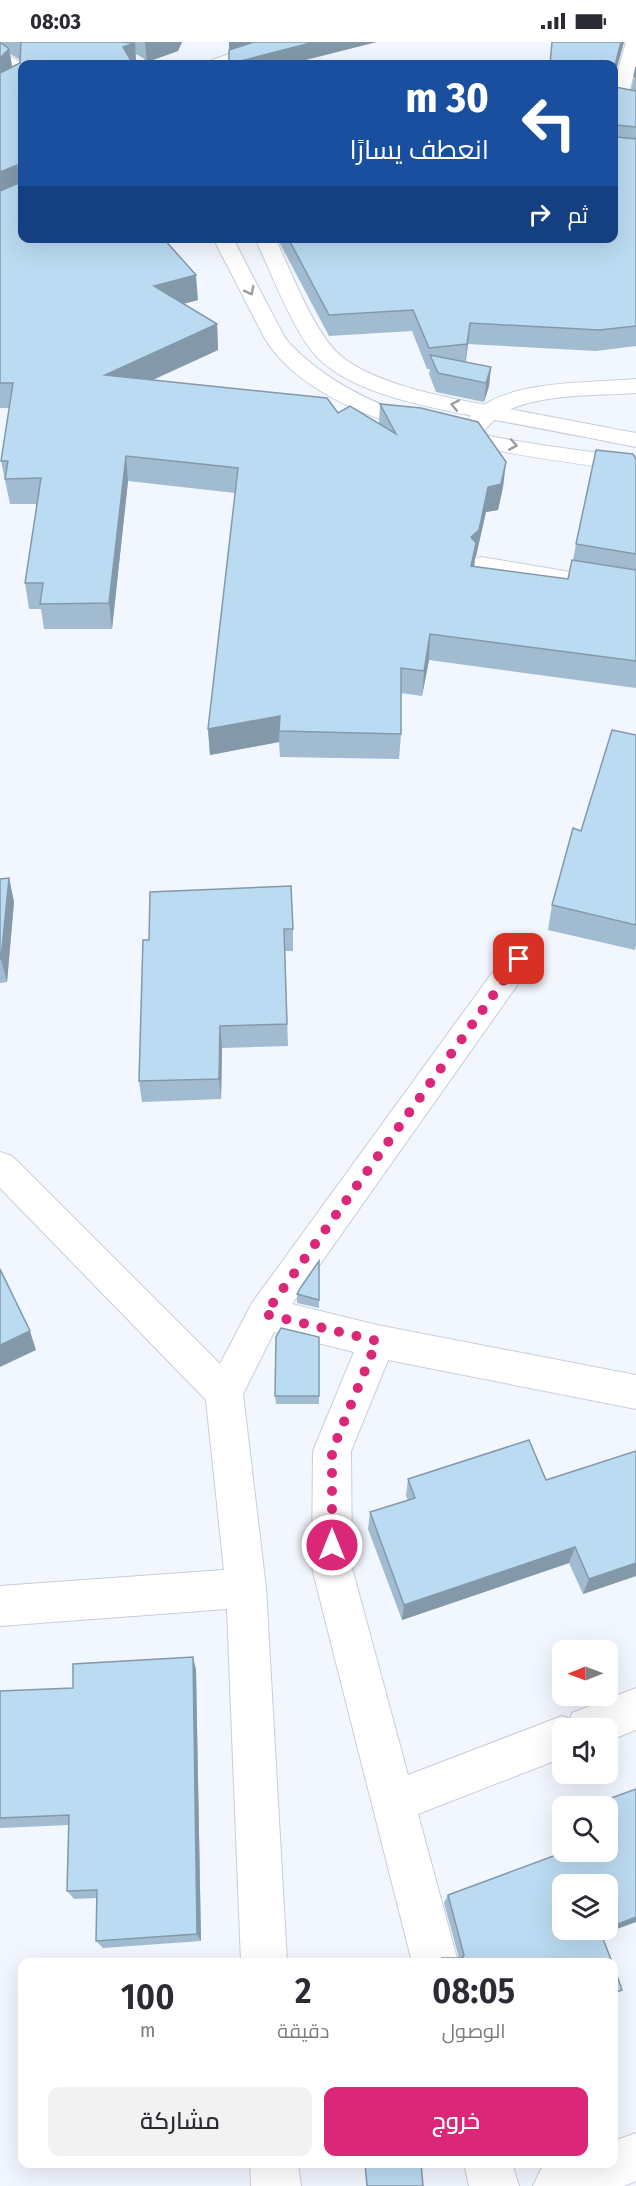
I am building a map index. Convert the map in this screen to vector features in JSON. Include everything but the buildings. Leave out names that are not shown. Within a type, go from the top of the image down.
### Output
[{"type":"street","points":[[229,60],[279,42]]},
{"type":"street","points":[[634,42],[619,97],[620,102],[636,105]]},
{"type":"street","points":[[227,243],[279,345],[327,387],[364,405],[466,437],[636,465]]},
{"type":"street","points":[[267,243],[310,332],[326,354],[350,371],[378,384],[427,400],[636,440]]},
{"type":"street","points":[[298,364],[326,354]]},
{"type":"street","points":[[466,437],[488,412],[502,404],[541,395],[636,386]]},
{"type":"street","points":[[264,1958],[246,1587],[224,1393],[265,1314],[519,959]]},
{"type":"street","points":[[0,1166],[224,1393]]},
{"type":"street","points":[[265,1314],[377,1341],[636,1392]]},
{"type":"street","points":[[377,1341],[332,1451],[332,1568],[434,1958]]},
{"type":"street","points":[[0,1606],[246,1587]]},
{"type":"street","points":[[613,1718],[636,1709]]},
{"type":"street","points":[[392,1803],[552,1741]]},
{"type":"street","points":[[618,2164],[636,2157]]},
{"type":"street","points":[[274,2168],[276,2186]]},
{"type":"street","points":[[489,2168],[494,2186]]},
{"type":"street","points":[[558,2186],[606,2168]]},
{"type":"lane","points":[[4,57],[18,67]]},
{"type":"lane","points":[[0,94],[18,82]]},
{"type":"lane","points":[[481,563],[636,590]]},
{"type":"route","points":[[332,1545],[332,1451],[377,1341],[265,1314],[519,959]]}]
